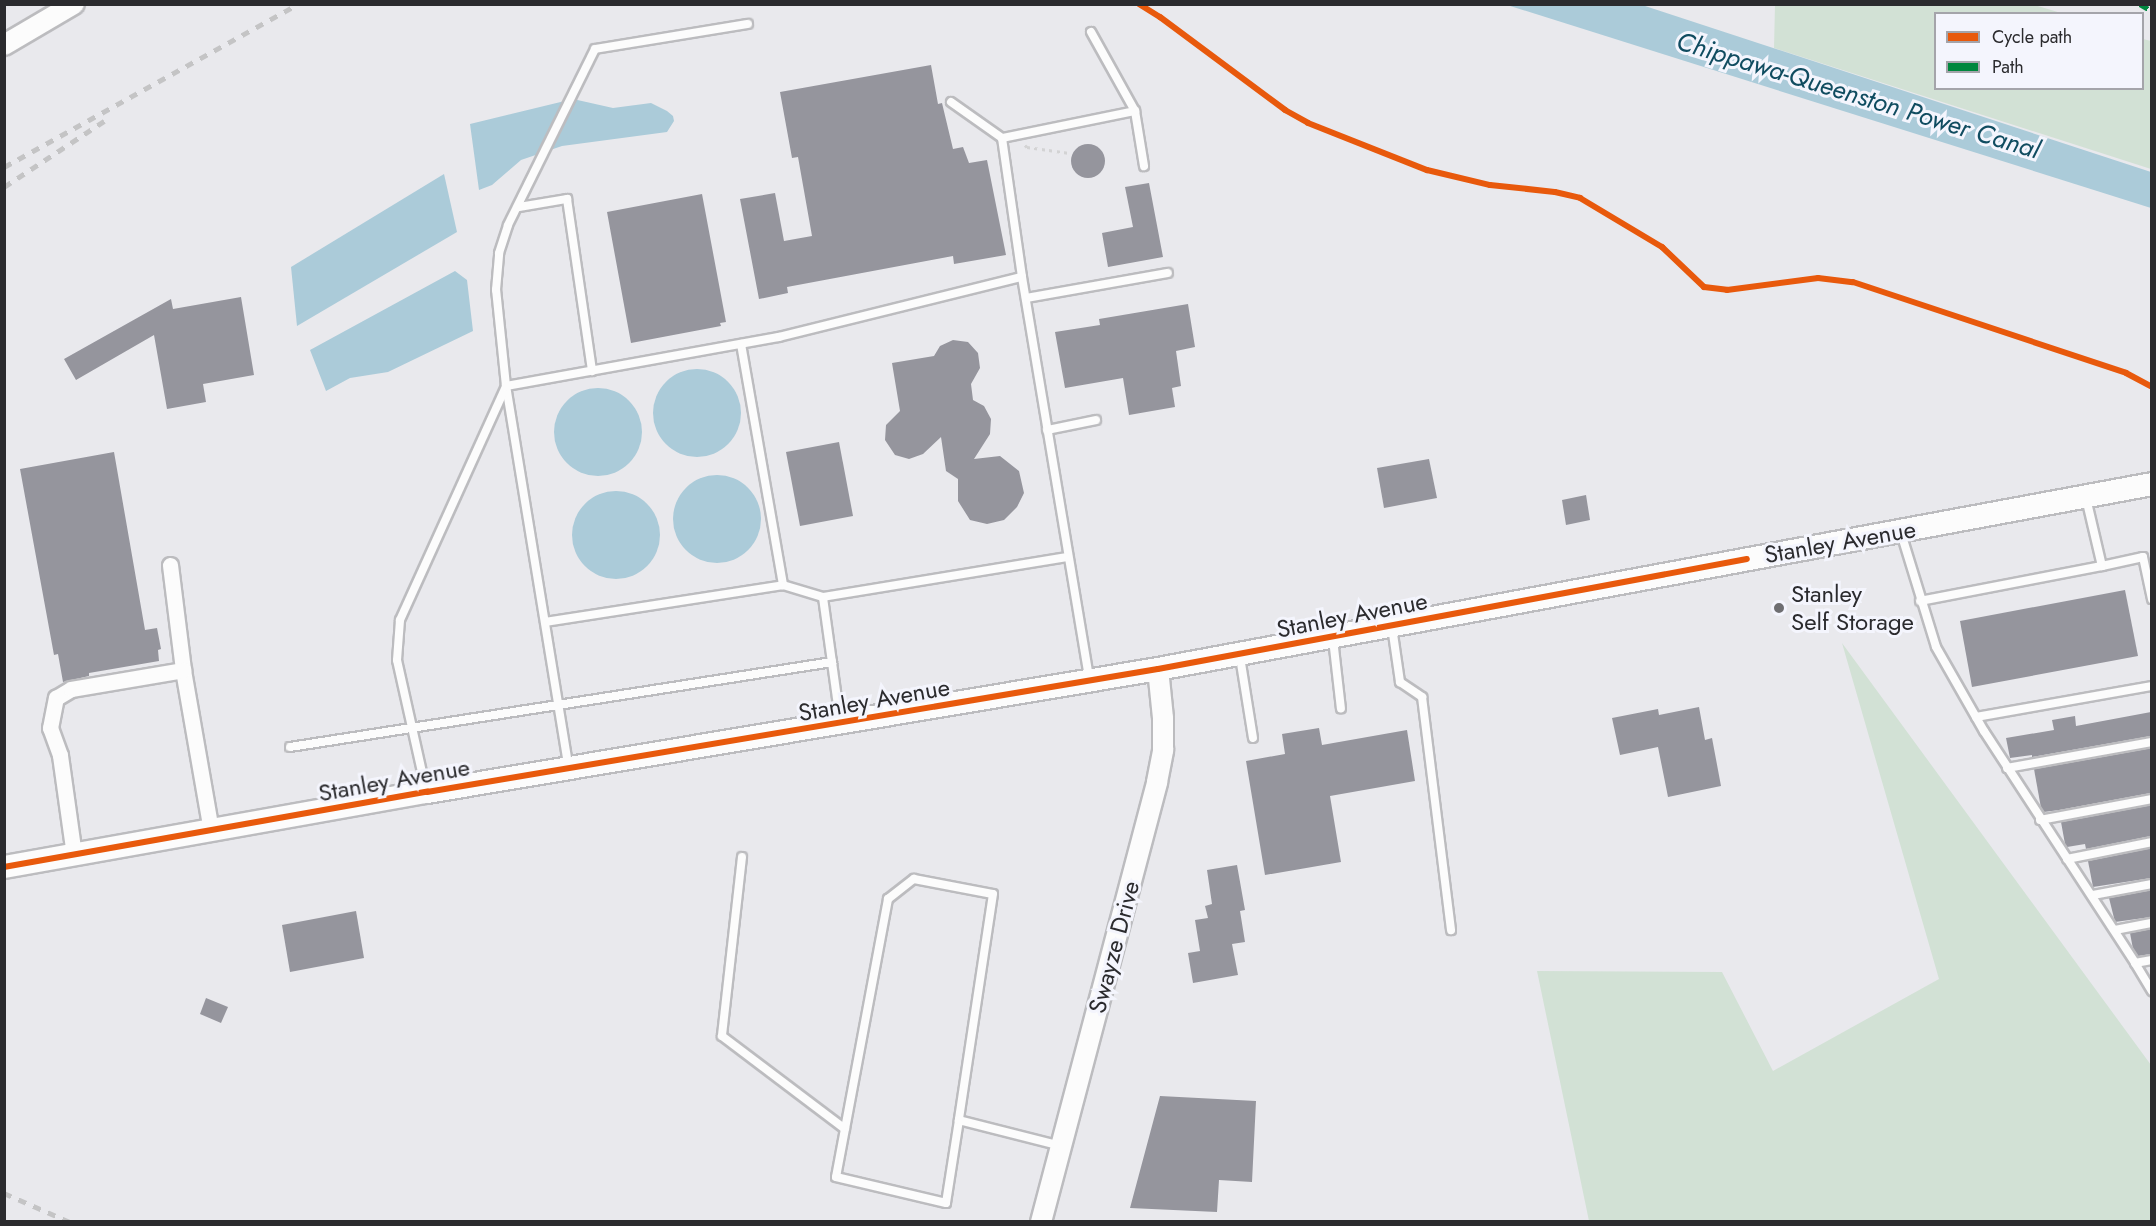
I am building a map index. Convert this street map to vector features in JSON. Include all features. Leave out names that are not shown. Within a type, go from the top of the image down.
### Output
[{"type":"main road","name":"Stanley Avenue","points":[[4,867],[427,792],[1158,669],[2086,498],[2151,484]]},
{"type":"street","points":[[4,45],[74,4]]},
{"type":"street","points":[[170,565],[183,670],[210,830]]},
{"type":"street","name":"Swayze Drive","points":[[1041,1221],[1157,782],[1163,750],[1163,718],[1158,669]]},
{"type":"street","points":[[74,855],[60,755],[50,728],[56,698],[71,689],[183,670]]},
{"type":"lane","points":[[569,769],[506,386],[496,290],[499,253],[508,225],[519,207],[594,49],[748,24]]},
{"type":"lane","points":[[1091,32],[1135,111],[1144,166]]},
{"type":"lane","points":[[951,102],[1002,138],[1135,111]]},
{"type":"lane","points":[[1002,138],[1022,277],[1089,681]]},
{"type":"lane","points":[[519,207],[567,199],[592,371]]},
{"type":"lane","points":[[1026,298],[1168,273]]},
{"type":"lane","points":[[506,386],[779,337],[1022,277]]},
{"type":"lane","points":[[741,344],[783,585]]},
{"type":"lane","points":[[427,792],[397,660],[400,620],[506,386]]},
{"type":"lane","points":[[1047,430],[1096,420]]},
{"type":"lane","points":[[2086,498],[2102,566]]},
{"type":"lane","points":[[1900,532],[1936,647],[2007,768],[2040,820],[2093,895],[2151,991]]},
{"type":"lane","points":[[545,622],[783,585],[823,597],[1068,557]]},
{"type":"lane","points":[[1920,601],[2143,557],[2151,599]]},
{"type":"lane","points":[[823,597],[841,724]]},
{"type":"lane","points":[[1392,626],[1400,682],[1422,697],[1451,930]]},
{"type":"lane","points":[[1332,637],[1341,709]]},
{"type":"lane","points":[[1239,654],[1253,738]]},
{"type":"lane","points":[[290,747],[832,663]]},
{"type":"lane","points":[[1976,717],[2151,686]]},
{"type":"lane","points":[[2007,768],[2151,742]]},
{"type":"lane","points":[[2040,820],[2151,799]]},
{"type":"lane","points":[[2067,859],[2151,842]]},
{"type":"lane","points":[[742,857],[722,1036],[845,1129]]},
{"type":"lane","points":[[914,879],[993,894],[959,1120],[946,1203],[836,1177],[888,899],[914,879]]},
{"type":"lane","points":[[2093,895],[2151,884]]},
{"type":"lane","points":[[2115,930],[2151,923]]},
{"type":"lane","points":[[2136,963],[2151,960]]},
{"type":"lane","points":[[959,1120],[1062,1147]]},
{"type":"path","points":[[1018,135],[1027,147],[1070,153]]},
{"type":"green space","points":[[2031,4],[2058,12],[1934,12],[1934,90],[2144,90],[2144,39],[2151,41],[2151,169],[1774,48],[1775,5]]},
{"type":"green space","points":[[1842,643],[2151,1065],[2151,1221],[1589,1221],[1537,971],[1722,972],[1773,1071],[1939,979]]},
{"type":"water","name":"Chippawa-Queenston Power Canal","points":[[1507,5],[1642,5],[2151,172],[2151,208]]},
{"type":"water","points":[[573,99],[613,108],[651,103],[667,111],[673,116],[674,121],[667,132],[562,146],[521,160],[492,185],[479,190],[470,124]]},
{"type":"water","points":[[444,174],[457,232],[297,326],[291,267]]},
{"type":"water","points":[[455,271],[467,280],[473,331],[388,372],[350,378],[326,391],[310,350]]},
{"type":"water","points":[[697,369],[714,373],[728,382],[737,396],[741,413],[737,430],[728,444],[714,453],[697,457],[680,453],[666,444],[657,430],[653,413],[657,396],[666,382],[680,373]]},
{"type":"water","points":[[598,388],[615,392],[629,401],[638,415],[642,432],[638,449],[629,463],[615,472],[598,476],[581,472],[567,463],[558,449],[554,432],[558,415],[567,401],[581,392]]},
{"type":"water","points":[[717,475],[734,479],[748,488],[757,502],[761,519],[757,536],[748,550],[734,559],[717,563],[700,559],[686,550],[677,536],[673,519],[677,502],[686,488],[700,479]]},
{"type":"water","points":[[616,491],[633,495],[647,504],[656,518],[660,535],[656,552],[647,566],[633,575],[616,579],[599,575],[585,566],[576,552],[572,535],[576,518],[585,504],[599,495]]},
{"type":"building","points":[[931,65],[938,104],[942,103],[953,149],[963,147],[969,163],[987,160],[1006,255],[954,264],[953,256],[787,287],[788,293],[759,299],[740,199],[775,193],[784,241],[812,236],[798,157],[792,158],[780,92]]},
{"type":"building","points":[[1088,144],[1100,149],[1105,161],[1100,173],[1088,178],[1076,173],[1071,161],[1076,149]]},
{"type":"building","points":[[1149,183],[1163,257],[1108,267],[1102,233],[1133,227],[1125,187]]},
{"type":"building","points":[[702,194],[726,322],[720,323],[721,326],[631,343],[607,212]]},
{"type":"building","points":[[241,297],[254,375],[203,384],[206,402],[167,409],[154,335],[76,380],[64,359],[171,299],[173,309]]},
{"type":"building","points":[[1188,304],[1195,347],[1176,351],[1181,386],[1172,388],[1175,407],[1129,415],[1123,378],[1065,388],[1055,332],[1100,325],[1099,319]]},
{"type":"building","points":[[953,340],[968,342],[978,353],[980,368],[971,384],[973,400],[984,406],[991,419],[990,434],[974,459],[1000,456],[1019,471],[1024,493],[1017,507],[1004,520],[987,524],[970,520],[958,501],[958,479],[946,471],[941,437],[923,454],[909,459],[895,455],[885,440],[886,425],[900,411],[892,363],[934,356],[940,346]]},
{"type":"building","points":[[839,442],[853,516],[800,526],[786,452]]},
{"type":"building","points":[[114,452],[145,630],[157,628],[161,649],[158,650],[159,661],[89,673],[89,676],[63,682],[58,654],[54,655],[20,469]]},
{"type":"building","points":[[1429,459],[1437,498],[1384,508],[1377,468]]},
{"type":"building","points":[[1586,495],[1590,520],[1566,525],[1562,500]]},
{"type":"building","points":[[2125,590],[2138,656],[1972,687],[1960,621]]},
{"type":"building","points":[[1699,707],[1705,740],[1712,738],[1721,786],[1668,797],[1658,747],[1620,755],[1612,718],[1658,709],[1659,715]]},
{"type":"building","points":[[2151,712],[2151,736],[2032,757],[2032,755],[2010,758],[2006,738],[2054,730],[2052,720],[2075,716],[2076,726]]},
{"type":"building","points":[[1319,728],[1322,745],[1407,730],[1415,781],[1330,796],[1341,862],[1265,875],[1246,761],[1285,754],[1282,734]]},
{"type":"building","points":[[2151,748],[2151,793],[2059,810],[2044,812],[2041,808],[2034,769]]},
{"type":"building","points":[[2151,805],[2151,836],[2086,849],[2085,844],[2067,847],[2065,844],[2061,822]]},
{"type":"building","points":[[2151,848],[2151,878],[2093,887],[2088,861]]},
{"type":"building","points":[[1237,865],[1245,910],[1240,911],[1245,942],[1232,944],[1238,975],[1193,983],[1188,953],[1200,951],[1195,920],[1208,918],[1205,906],[1212,904],[1207,870]]},
{"type":"building","points":[[2151,890],[2151,917],[2115,922],[2109,898]]},
{"type":"building","points":[[356,911],[364,958],[290,972],[282,925]]},
{"type":"building","points":[[2151,929],[2151,954],[2138,956],[2133,949],[2130,933]]},
{"type":"building","points":[[206,998],[228,1007],[221,1023],[200,1014]]},
{"type":"building","points":[[1160,1096],[1256,1101],[1252,1182],[1219,1180],[1217,1212],[1130,1208]]},
{"type":"railway","points":[[4,167],[298,4]]},
{"type":"railway","points":[[4,187],[104,121]]},
{"type":"railway","points":[[4,1193],[70,1222]]},
{"type":"marked path","points":[[2140,4],[2152,11]]},
{"type":"cycle path","points":[[1139,4],[1160,17],[1285,110],[1308,123],[1427,170],[1490,185],[1555,192],[1580,198],[1662,247],[1704,287],[1727,290],[1818,278],[1853,282],[2126,373],[2152,387]]},
{"type":"cycle path","points":[[4,867],[427,792],[1158,669],[1747,559]]},
{"type":"place","name":"Stanley Self Storage","points":[[1779,608]]}]
